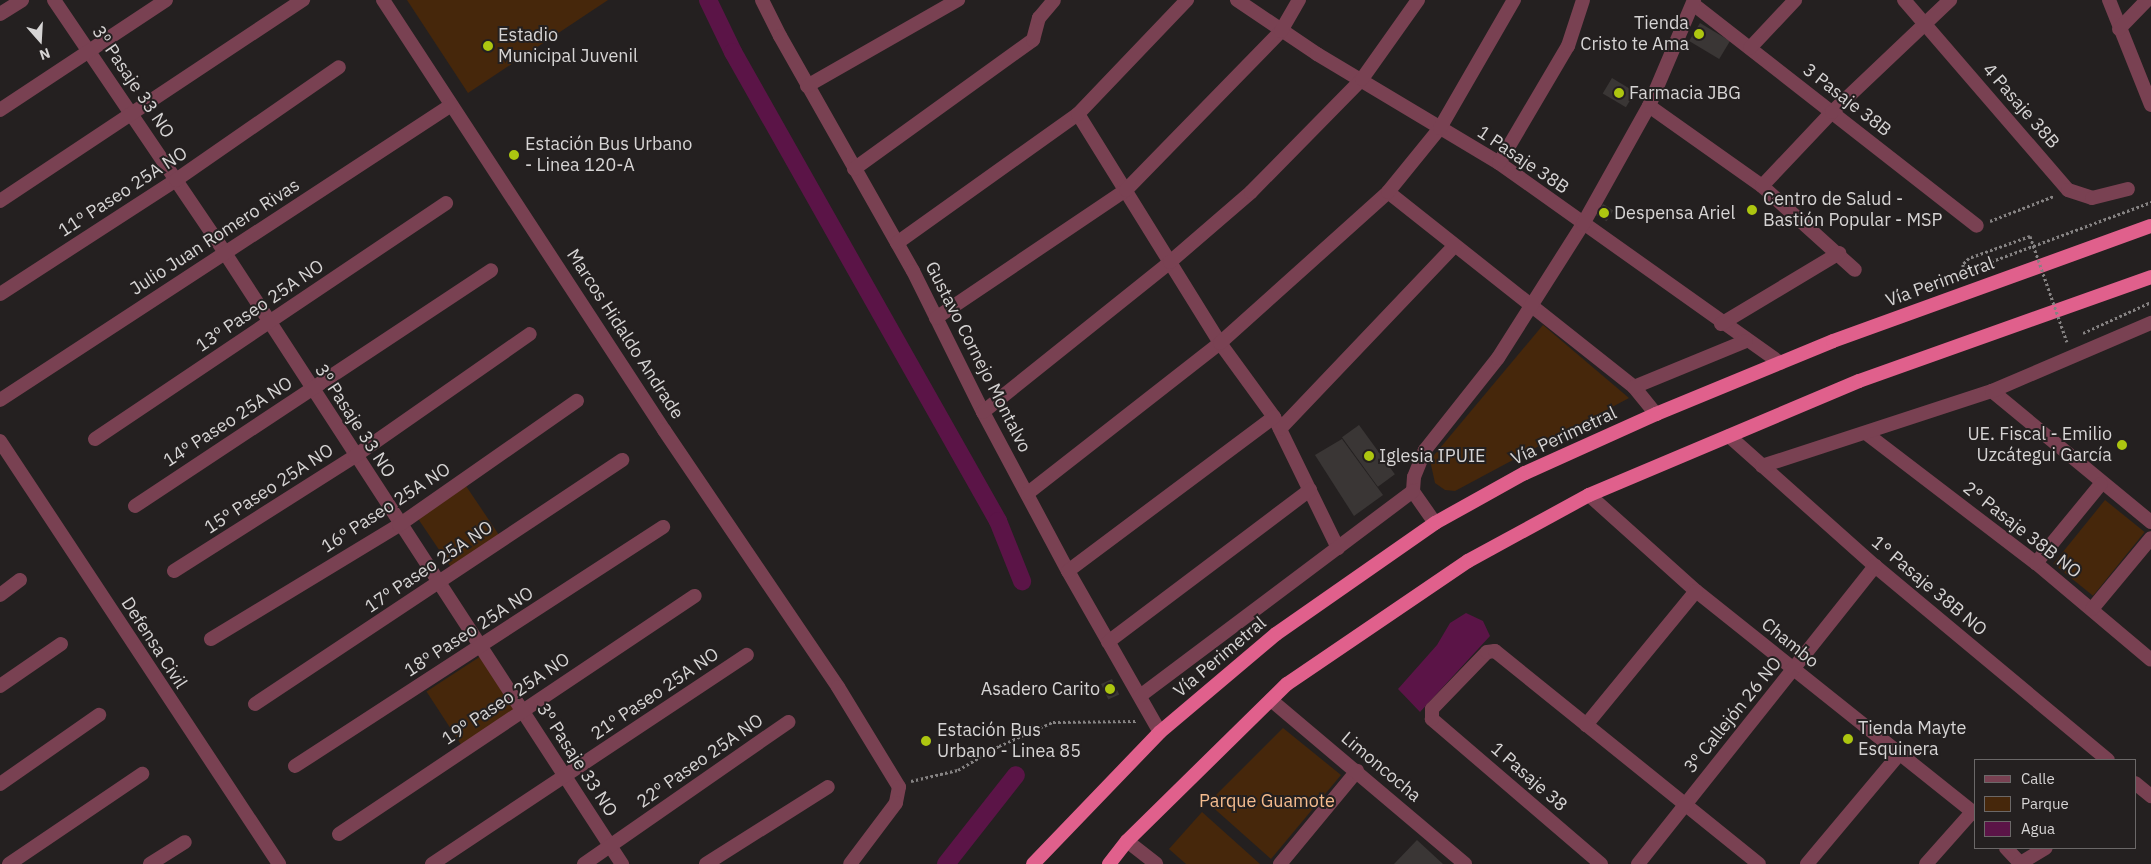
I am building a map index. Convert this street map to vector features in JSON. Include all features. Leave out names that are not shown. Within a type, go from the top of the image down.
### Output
[{"type":"highway","name":"Vía Perimetral","points":[[1033,864],[1160,732],[1276,634],[1435,523],[1524,473],[1656,414],[1780,363],[2151,226]]},
{"type":"highway","points":[[1109,864],[1127,841],[1287,684],[1468,561],[1588,495],[1860,381],[2151,277]]},
{"type":"street","points":[[0,14],[22,0]]},
{"type":"street","name":"3º Pasaje 33 NO","points":[[54,0],[91,52],[224,253],[479,647],[567,775],[622,864]]},
{"type":"street","points":[[0,110],[91,52],[166,0]]},
{"type":"street","points":[[0,201],[133,115],[303,0]]},
{"type":"street","name":"Marcos Hidaldo Andrade","points":[[383,0],[450,106],[838,687],[899,787]]},
{"type":"street","name":"Gustavo Cornejo Montalvo","points":[[762,0],[807,86],[897,243],[983,412],[1068,571],[1160,732]]},
{"type":"street","points":[[807,86],[958,0]]},
{"type":"street","points":[[854,168],[1033,40],[1039,18],[1054,0]]},
{"type":"street","points":[[897,243],[1078,114],[1187,0]]},
{"type":"street","name":"1 Pasaje 38B","points":[[1237,0],[1281,30],[1499,164],[1746,341],[1780,363]]},
{"type":"street","points":[[936,318],[1126,190],[1281,30],[1299,0]]},
{"type":"street","points":[[983,412],[1170,262],[1251,192],[1362,79],[1418,0]]},
{"type":"street","points":[[1028,493],[1220,343],[1388,192],[1440,128],[1514,0]]},
{"type":"street","points":[[1499,164],[1568,46],[1583,0]]},
{"type":"street","points":[[1750,48],[1795,0]]},
{"type":"street","name":"4 Pasaje 38B","points":[[1904,0],[2068,190]]},
{"type":"street","points":[[1762,186],[1832,112],[1950,0]]},
{"type":"street","points":[[2109,0],[2119,29],[2151,104]]},
{"type":"street","points":[[2119,29],[2147,0]]},
{"type":"street","points":[[1435,523],[1413,491],[1414,477],[1425,450],[1498,358],[1582,224],[1649,106],[1693,2]]},
{"type":"street","name":"3 Pasaje 38B","points":[[1693,2],[1977,226]]},
{"type":"street","name":"11º Paseo 25A NO","points":[[0,294],[176,180],[339,67]]},
{"type":"street","name":"Julio Juan Romero Rivas","points":[[0,400],[450,106]]},
{"type":"street","points":[[1649,106],[1762,186],[1839,253],[1855,270]]},
{"type":"street","points":[[1078,114],[1220,343],[1277,423],[1338,548]]},
{"type":"street","points":[[2068,190],[2092,198],[2128,189]]},
{"type":"street","points":[[1388,192],[1531,308],[1634,387],[1656,414]]},
{"type":"street","name":"13º Paseo 25A NO","points":[[95,439],[446,203]]},
{"type":"street","points":[[1068,571],[1277,423],[1454,246]]},
{"type":"street","points":[[1722,324],[1839,253]]},
{"type":"street","name":"14º Paseo 25A NO","points":[[135,506],[491,270]]},
{"type":"street","points":[[1762,466],[1867,434],[1992,391],[2151,323]]},
{"type":"street","name":"15º Paseo 25A NO","points":[[174,571],[355,456],[530,334]]},
{"type":"street","points":[[1634,387],[1746,341]]},
{"type":"street","points":[[1992,391],[2101,484],[2151,522]]},
{"type":"street","name":"16º Paseo 25A NO","points":[[211,639],[399,525],[577,401]]},
{"type":"street","name":"2° Pasaje 38B NO","points":[[1867,434],[2036,563],[2151,660]]},
{"type":"street","name":"1° Pasaje 38B NO","points":[[1729,436],[1875,566],[2107,759]]},
{"type":"street","name":"Defensa Civil","points":[[0,441],[280,864]]},
{"type":"street","name":"17º Paseo 25A NO","points":[[255,704],[622,460]]},
{"type":"street","points":[[2036,563],[2101,484]]},
{"type":"street","points":[[1108,642],[1310,490]]},
{"type":"street","points":[[1140,696],[1413,491]]},
{"type":"street","name":"Chambo","points":[[1588,495],[1696,591],[1793,670],[1901,752],[1974,813]]},
{"type":"street","name":"18º Paseo 25A NO","points":[[294,766],[663,527]]},
{"type":"street","points":[[2092,610],[2151,538]]},
{"type":"street","name":"3º Callejón 26 NO","points":[[1638,864],[1875,566]]},
{"type":"street","points":[[0,594],[20,580]]},
{"type":"street","points":[[1696,591],[1586,725],[1758,864]]},
{"type":"street","name":"19º Paseo 25A NO","points":[[339,834],[695,596]]},
{"type":"street","points":[[0,686],[61,644]]},
{"type":"street","name":"1 Pasaje 38","points":[[1586,725],[1495,650],[1487,652],[1432,709],[1432,719],[1601,864]]},
{"type":"street","name":"21º Paseo 25A NO","points":[[432,864],[747,655]]},
{"type":"street","name":"Limoncocha","points":[[1271,700],[1358,771],[1464,864]]},
{"type":"street","points":[[0,784],[99,714]]},
{"type":"street","name":"22º Paseo 25A NO","points":[[584,864],[788,722]]},
{"type":"street","points":[[1806,864],[1901,752]]},
{"type":"street","points":[[1280,864],[1358,771]]},
{"type":"street","points":[[9,864],[142,774]]},
{"type":"street","points":[[706,864],[828,787]]},
{"type":"street","points":[[850,864],[896,804],[899,787]]},
{"type":"street","points":[[1926,864],[1974,813]]},
{"type":"street","points":[[1127,841],[1156,864]]},
{"type":"street","points":[[150,864],[185,842]]},
{"type":"street","points":[[2007,849],[2020,864],[2044,849]]},
{"type":"path","points":[[1977,226],[2068,190]]},
{"type":"path","points":[[2151,202],[1963,272],[1963,264],[1969,258],[2030,236],[2067,342],[2151,302]]},
{"type":"path","points":[[899,787],[958,770],[999,746],[1053,722],[1129,722],[1151,715]]},
{"type":"green space","name":"Estadio Municipal Juvenil","points":[[407,0],[608,0],[468,93]]},
{"type":"green space","points":[[1543,325],[1629,398],[1455,491],[1445,490],[1435,483],[1430,460]]},
{"type":"green space","points":[[466,486],[501,537],[453,570],[418,518]]},
{"type":"green space","points":[[2105,500],[2145,532],[2093,596],[2053,564]]},
{"type":"green space","points":[[481,656],[516,710],[461,745],[426,691]]},
{"type":"green space","name":"Parque Guamote","points":[[1283,728],[1341,775],[1271,859],[1208,803]]},
{"type":"green space","points":[[1202,812],[1260,864],[1186,864],[1169,849]]},
{"type":"water","points":[[1466,613],[1483,621],[1490,636],[1420,712],[1398,689],[1437,645],[1450,623]]},
{"type":"building","points":[[1700,23],[1730,41],[1719,59],[1689,41]]},
{"type":"building","name":"Farmacia JBG","points":[[1612,78],[1635,92],[1626,107],[1603,93]]},
{"type":"building","name":"Despensa Ariel","points":[[1603,204],[1613,210],[1607,221],[1596,215]]},
{"type":"building","name":"Iglesia IPUIE","points":[[1359,425],[1395,474],[1378,487],[1342,437]]},
{"type":"building","points":[[1342,439],[1383,495],[1354,516],[1315,455]]},
{"type":"building","name":"Asadero Carito","points":[[1112,679],[1119,694],[1108,699],[1101,684]]},
{"type":"building","points":[[1417,840],[1443,864],[1394,864]]},
{"type":"waterway","points":[[708,0],[733,52],[998,521],[1022,581]]},
{"type":"waterway","points":[[946,864],[1016,775]]},
{"type":"place","name":"Tienda Cristo te Ama","points":[[1699,34]]},
{"type":"place","name":"Estadio Municipal Juvenil","points":[[488,46]]},
{"type":"place","name":"Farmacia JBG","points":[[1619,93]]},
{"type":"place","name":"Estación Bus Urbano - Linea 120-A","points":[[514,155]]},
{"type":"place","name":"Centro de Salud - Bastión Popular - MSP","points":[[1752,210]]},
{"type":"place","name":"Despensa Ariel","points":[[1604,213]]},
{"type":"place","name":"UE. Fiscal - Emilio Uzcátegui García","points":[[2122,445]]},
{"type":"place","name":"Iglesia IPUIE","points":[[1369,456]]},
{"type":"place","name":"Asadero Carito","points":[[1110,689]]},
{"type":"place","name":"Tienda Mayte Esquinera","points":[[1848,739]]},
{"type":"place","name":"Estación Bus Urbano - Linea 85","points":[[926,741]]}]
